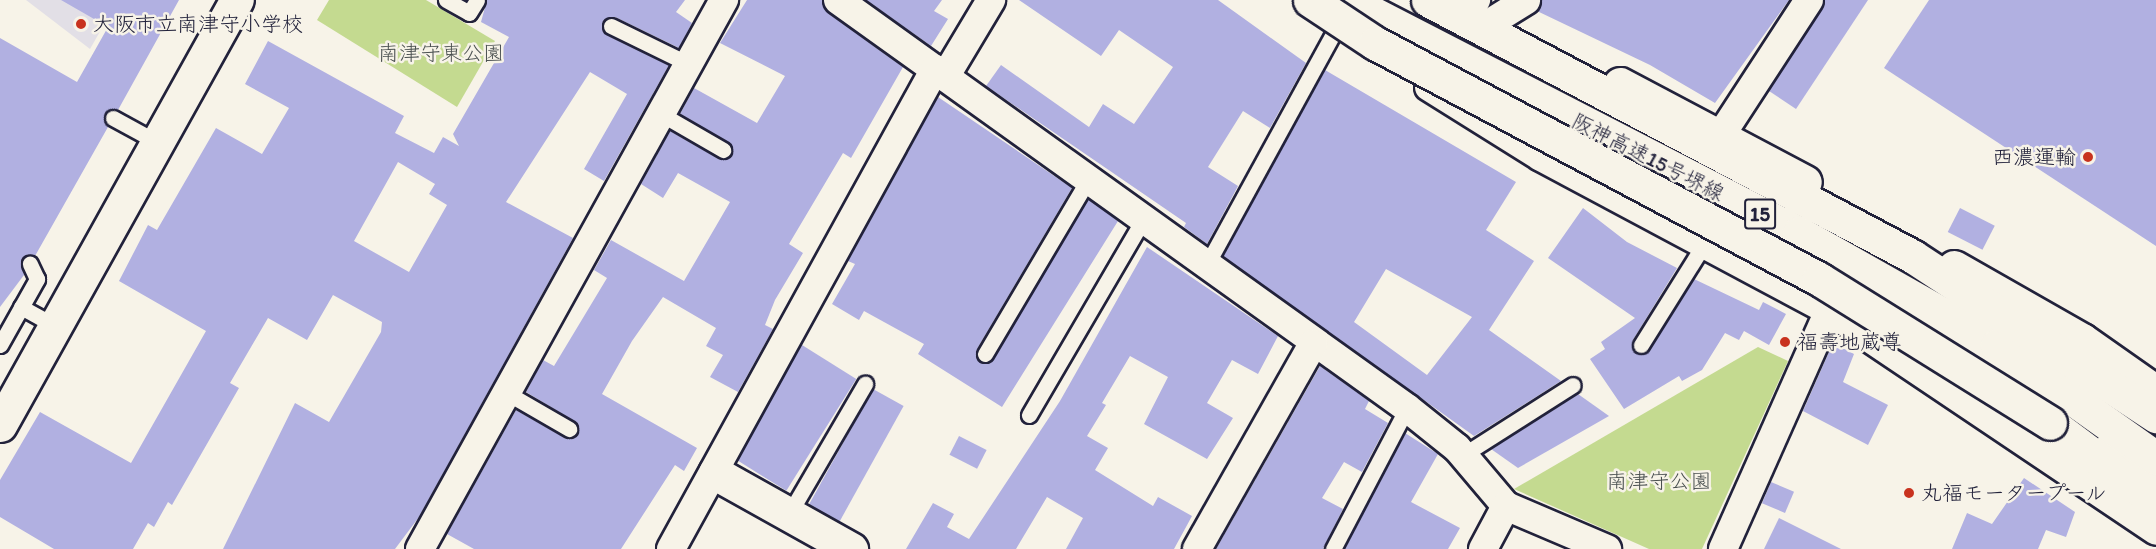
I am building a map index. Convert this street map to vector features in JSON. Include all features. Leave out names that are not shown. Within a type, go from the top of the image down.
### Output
[{"type":"main road","points":[[0,425],[237,0]]},
{"type":"main road","points":[[1293,0],[1348,20],[1412,49],[1917,318],[2033,388],[2141,478]]},
{"type":"main road","name":"15","points":[[1310,0],[1375,43],[1819,279],[2141,478],[2156,502]]},
{"type":"main road","name":"阪神高速15号堺線","points":[[1428,0],[1912,256],[2018,321],[2156,416]]},
{"type":"main road","points":[[1473,8],[1721,135],[2082,340],[2156,392]]},
{"type":"main road","name":"阪神高速15号堺線","points":[[1348,20],[1914,298],[2072,394],[2156,458]]},
{"type":"main road","points":[[715,473],[851,549]]},
{"type":"street","points":[[426,547],[507,393],[724,0]]},
{"type":"street","points":[[838,0],[1313,344],[1407,408],[1463,455],[1506,506],[1607,549]]},
{"type":"street","points":[[671,549],[940,73],[991,0]]},
{"type":"street","points":[[1473,8],[1526,0]]},
{"type":"street","points":[[1721,135],[1809,0]]},
{"type":"street","points":[[1348,20],[1384,60],[1541,156],[1829,311],[2156,531]]},
{"type":"street","points":[[1723,549],[1829,311]]},
{"type":"street","points":[[1197,549],[1313,344]]},
{"type":"street","points":[[1483,549],[1506,506]]},
{"type":"lane","points":[[446,0],[469,13],[477,0]]},
{"type":"lane","points":[[1206,266],[1348,20]]},
{"type":"lane","points":[[611,26],[689,64]]},
{"type":"lane","points":[[661,114],[723,150]]},
{"type":"lane","points":[[113,118],[157,142]]},
{"type":"lane","points":[[985,354],[1088,180]]},
{"type":"lane","points":[[1029,415],[1143,220]]},
{"type":"lane","points":[[1641,345],[1704,244]]},
{"type":"lane","points":[[0,345],[37,279],[30,264]]},
{"type":"lane","points":[[21,307],[55,326]]},
{"type":"lane","points":[[789,514],[865,384]]},
{"type":"lane","points":[[1463,455],[1573,385]]},
{"type":"lane","points":[[507,393],[569,429]]},
{"type":"lane","points":[[1333,549],[1407,408]]},
{"type":"shaded area","name":"大阪市立南津守小学校","points":[[26,0],[118,0],[90,49]]},
{"type":"green space","name":"南津守東公園","points":[[329,0],[426,0],[495,41],[457,107],[317,20]]},
{"type":"green space","name":"南津守公園","points":[[1758,347],[1788,361],[1702,549],[1649,549],[1514,489]]},
{"type":"building","points":[[61,0],[179,0],[118,110],[105,113],[108,127],[35,256],[22,259],[24,275],[0,307],[0,38],[77,82],[108,27]]},
{"type":"building","points":[[487,0],[685,0],[676,12],[692,23],[679,48],[615,17],[603,21],[607,35],[669,65],[604,181],[584,169],[627,94],[590,72],[506,202],[573,238],[419,517],[395,549],[223,549],[295,403],[329,422],[381,332],[382,322],[333,295],[307,340],[268,318],[230,383],[239,388],[172,505],[168,502],[154,527],[148,523],[133,549],[54,549],[0,517],[0,480],[40,412],[131,463],[206,331],[119,281],[148,225],[157,230],[216,128],[262,154],[289,108],[245,84],[268,41],[404,116],[395,133],[434,153],[443,137],[459,146],[453,134],[509,37],[481,22]],"holes":[[[398,162],[435,184],[429,194],[447,205],[409,272],[354,241]]]},
{"type":"building","points":[[747,0],[822,0],[828,13],[903,67],[851,158],[843,153],[789,244],[803,253],[775,300],[765,325],[773,329],[738,392],[710,377],[723,355],[706,346],[716,328],[663,297],[632,341],[602,394],[697,448],[684,471],[675,465],[621,549],[474,549],[447,534],[516,410],[565,438],[578,433],[574,421],[526,392],[543,360],[554,366],[607,278],[594,270],[611,240],[684,281],[730,202],[678,173],[663,198],[641,184],[670,131],[719,159],[732,154],[728,142],[680,114],[694,88],[757,123],[785,76],[720,43]]},
{"type":"building","points":[[866,0],[942,0],[934,11],[948,19],[931,46]]},
{"type":"building","points":[[1019,0],[1218,0],[1306,63],[1270,128],[1243,111],[1208,167],[1238,186],[1207,244],[1184,227],[1186,223],[986,86],[1001,65],[1089,127],[1103,104],[1134,124],[1173,67],[1119,30],[1101,56]]},
{"type":"building","points":[[1542,0],[1789,0],[1715,103],[1650,65],[1537,11]]},
{"type":"building","points":[[1825,0],[1868,0],[1796,109],[1769,91]]},
{"type":"building","name":"西濃運輸","points":[[1929,0],[2156,0],[2156,246],[1884,68]]},
{"type":"building","points":[[1325,70],[1516,182],[1486,230],[1534,261],[1489,330],[1561,381],[1474,436],[1223,256]],"holes":[[[1386,269],[1472,317],[1427,375],[1354,322]]]},
{"type":"building","points":[[938,97],[1072,188],[977,349],[980,362],[993,359],[1088,199],[1118,221],[1002,407],[918,354],[924,344],[864,311],[859,320],[832,304],[855,264],[848,261]]},
{"type":"building","points":[[1583,208],[1627,242],[1677,268],[1633,340],[1635,353],[1649,350],[1694,279],[1759,310],[1763,302],[1786,314],[1769,345],[1744,331],[1739,340],[1725,333],[1702,370],[1682,381],[1679,376],[1624,409],[1590,359],[1605,349],[1601,342],[1635,318],[1548,258]]},
{"type":"building","points":[[1960,208],[1995,226],[1982,250],[1948,232]]},
{"type":"building","points":[[1147,247],[1278,336],[1258,374],[1232,360],[1207,403],[1233,418],[1207,459],[1144,424],[1168,377],[1130,356],[1102,403],[1106,405],[1087,436],[1108,448],[1095,470],[1153,506],[1158,497],[1192,516],[1174,549],[1066,549],[1083,518],[1047,497],[1016,549],[906,549],[933,503],[954,514],[947,527],[969,539],[1060,401]]},
{"type":"building","points":[[1833,343],[1854,354],[1843,382],[1888,405],[1868,445],[1803,411]]},
{"type":"building","points":[[802,345],[856,379],[786,491],[732,457]]},
{"type":"building","points":[[1320,366],[1369,401],[1365,409],[1388,423],[1362,472],[1344,462],[1322,498],[1343,509],[1323,549],[1216,549]]},
{"type":"building","points":[[873,389],[904,406],[840,521],[809,504]]},
{"type":"building","points":[[1578,394],[1609,416],[1518,468],[1491,449]]},
{"type":"building","points":[[1405,433],[1438,454],[1411,502],[1460,528],[1448,549],[1344,549]]},
{"type":"building","points":[[959,436],[987,450],[977,469],[949,455]]},
{"type":"building","points":[[2024,478],[2075,512],[2066,537],[2046,530],[2038,549],[1952,549],[1967,513],[1992,524]]},
{"type":"building","points":[[1771,482],[1794,492],[1785,513],[1762,503]]},
{"type":"building","points":[[1779,518],[1841,549],[1764,549]]},
{"type":"place","name":"大阪市立南津守小学校","points":[[81,24]]},
{"type":"place","name":"西濃運輸","points":[[2088,157]]},
{"type":"place","name":"福壽地蔵尊","points":[[1785,342]]},
{"type":"place","name":"丸福モータープール","points":[[1909,493]]}]
